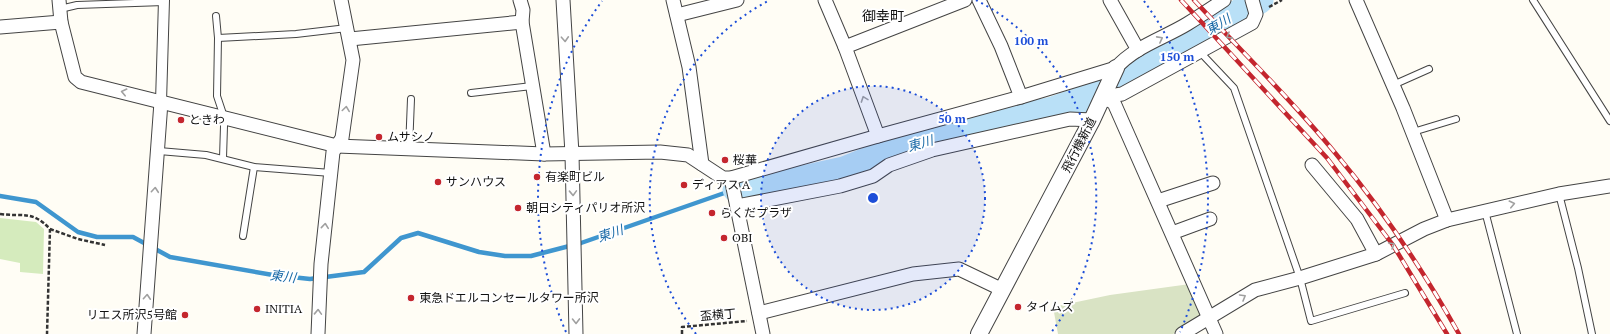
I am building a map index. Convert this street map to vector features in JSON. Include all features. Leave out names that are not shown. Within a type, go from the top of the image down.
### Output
[{"type":"street","points":[[318,334],[321,264],[333,152],[342,138],[353,60],[341,0]]},
{"type":"street","points":[[520,0],[523,10],[522,22],[544,154]]},
{"type":"street","points":[[563,0],[572,154],[575,233],[576,334]]},
{"type":"street","points":[[673,0],[689,67],[702,164]]},
{"type":"street","points":[[677,15],[737,0]]},
{"type":"street","points":[[825,0],[845,48],[878,136]]},
{"type":"street","points":[[845,48],[965,0]]},
{"type":"street","points":[[979,0],[1001,46],[1021,97]]},
{"type":"street","points":[[1110,0],[1138,50]]},
{"type":"street","points":[[1356,0],[1413,132],[1447,220]]},
{"type":"street","points":[[144,334],[162,102],[164,1]]},
{"type":"street","name":"飛行機新道","points":[[979,334],[1092,120],[1115,70],[1127,57],[1187,24],[1217,2]]},
{"type":"street","points":[[1104,95],[1122,94],[1252,23],[1255,18],[1254,6]]},
{"type":"street","points":[[0,27],[60,10],[75,77],[81,82],[337,146],[544,154],[660,152],[688,155],[723,178],[732,180],[878,136],[1115,70]]},
{"type":"street","points":[[348,33],[522,22]]},
{"type":"street","points":[[1104,95],[1114,103],[1210,317],[1216,334]]},
{"type":"street","points":[[736,201],[840,186],[873,176],[889,165],[932,150],[1070,119],[1092,120]]},
{"type":"street","points":[[1312,165],[1357,219],[1376,254]]},
{"type":"street","points":[[732,180],[763,334]]},
{"type":"street","points":[[1158,201],[1213,183]]},
{"type":"street","points":[[1182,334],[1255,290],[1300,278],[1376,254],[1410,235],[1447,220],[1558,194],[1610,186]]},
{"type":"street","points":[[1172,233],[1210,219]]},
{"type":"street","points":[[759,313],[914,274],[959,270],[1003,290]]},
{"type":"lane","points":[[1533,0],[1610,121]]},
{"type":"lane","points":[[60,10],[77,5],[164,1]]},
{"type":"lane","points":[[216,16],[218,38],[217,96],[224,117],[223,158]]},
{"type":"lane","points":[[218,38],[348,33]]},
{"type":"lane","points":[[1200,52],[1234,88],[1300,278],[1311,322],[1405,293]]},
{"type":"lane","points":[[1393,85],[1429,69]]},
{"type":"lane","points":[[471,93],[532,86]]},
{"type":"lane","points":[[409,149],[411,99]]},
{"type":"lane","points":[[1413,132],[1456,119]]},
{"type":"lane","points":[[159,151],[206,154],[254,167],[331,173]]},
{"type":"lane","points":[[243,236],[254,167]]},
{"type":"lane","points":[[1558,194],[1578,268],[1592,334]]},
{"type":"lane","points":[[1485,211],[1517,334]]},
{"type":"path","points":[[0,214],[13,216],[33,216],[42,221],[50,229],[78,239],[105,245]]},
{"type":"path","points":[[47,334],[50,229]]},
{"type":"path","name":"盃横丁","points":[[682,334],[682,327],[752,321],[759,313]]},
{"type":"green space","points":[[0,218],[36,222],[44,229],[43,274],[20,272],[20,263],[0,259]]},
{"type":"green space","points":[[1190,284],[1205,314],[1173,334],[1058,334],[1053,307],[1110,295]]},
{"type":"waterway","name":"東川","points":[[736,189],[771,186],[844,170],[896,149],[973,127],[1053,110],[1078,101],[1138,72],[1260,0]]},
{"type":"waterway","name":"東川","points":[[0,196],[36,202],[78,232],[97,237],[133,237],[170,257],[273,275],[310,279],[364,272],[401,238],[418,233],[479,252],[505,256],[531,256],[581,243],[733,190]]},
{"type":"railway","points":[[1181,0],[1327,158],[1393,245],[1447,334]]},
{"type":"railway","points":[[1194,0],[1302,114],[1353,175],[1402,241],[1459,334]]},
{"type":"place","name":"ときわ","points":[[181,120]]},
{"type":"place","name":"ムサシノ","points":[[379,137]]},
{"type":"place","name":"桜華","points":[[725,160]]},
{"type":"place","name":"有楽町ビル","points":[[537,177]]},
{"type":"place","name":"サンハウス","points":[[438,182]]},
{"type":"place","name":"ディアス A","points":[[684,185]]},
{"type":"place","name":"朝日シティパリオ所沢","points":[[518,208]]},
{"type":"place","name":"らくだプラザ","points":[[712,213]]},
{"type":"place","name":"OBI","points":[[724,238]]},
{"type":"place","name":"東急ドエルコンセールタワー所沢","points":[[411,298]]},
{"type":"place","name":"タイムズ","points":[[1018,307]]},
{"type":"place","name":"INITIA","points":[[257,309]]},
{"type":"place","name":"リエス所沢5号館","points":[[185,315]]},
{"type":"district","name":"御幸町","points":[[883,16]]}]
